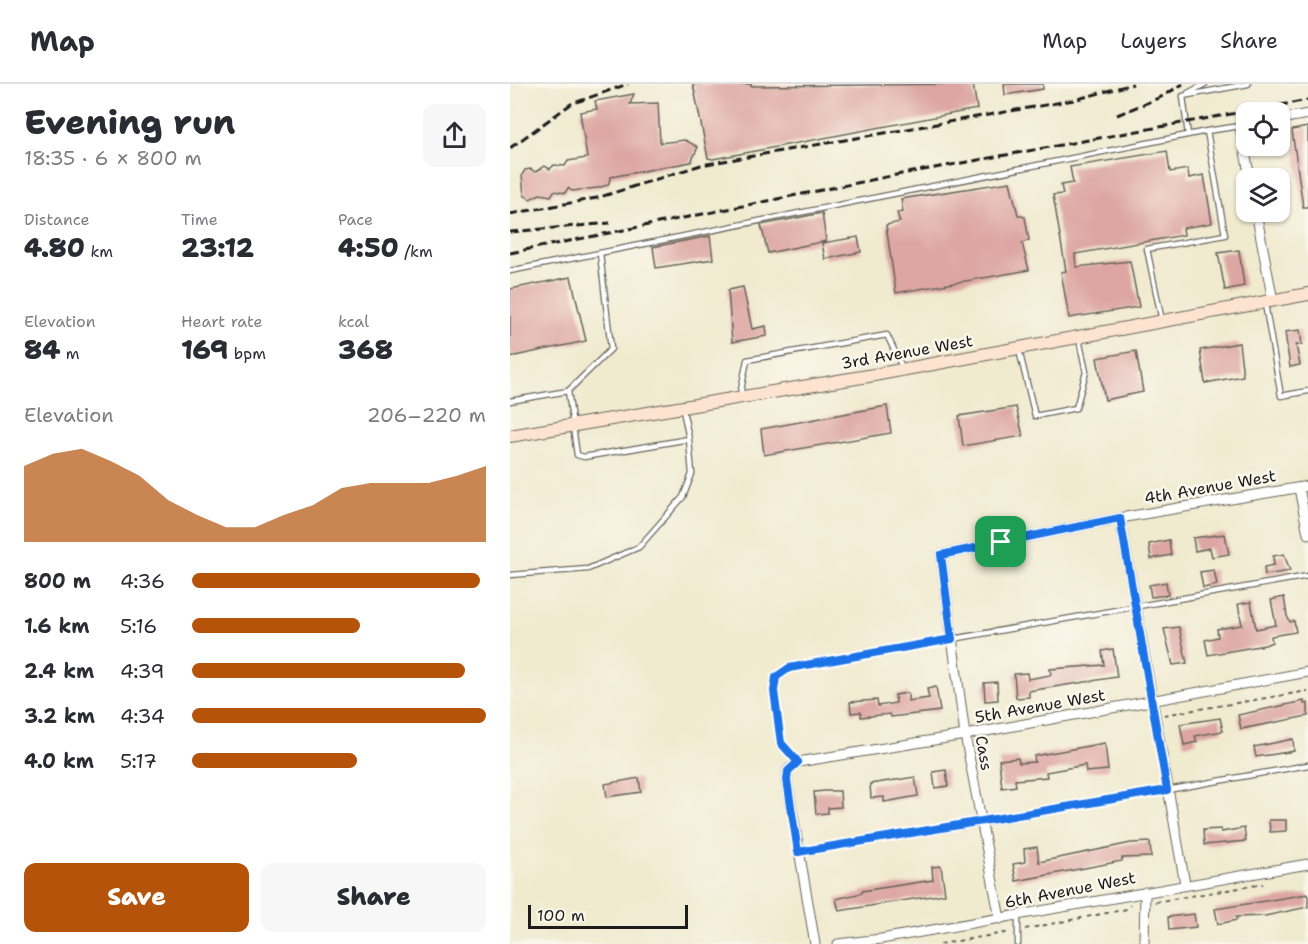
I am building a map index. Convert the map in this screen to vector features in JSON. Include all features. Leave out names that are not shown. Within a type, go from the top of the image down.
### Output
[{"type":"street","points":[[1290,117],[1308,114]]},
{"type":"street","points":[[1257,222],[1269,301]]},
{"type":"street","name":"3rd Avenue West","points":[[510,436],[903,369],[1308,294]]},
{"type":"street","points":[[1304,487],[1308,534]]},
{"type":"street","name":"4th Avenue West","points":[[941,555],[1120,518],[1304,487]]},
{"type":"street","points":[[1120,518],[1185,884]]},
{"type":"street","name":"Cass","points":[[941,555],[965,735],[1000,919]]},
{"type":"street","name":"5th Avenue West","points":[[798,762],[965,735],[1308,672]]},
{"type":"street","points":[[798,762],[788,771],[787,780],[815,944]]},
{"type":"street","name":"6th Avenue West","points":[[838,944],[881,942],[1018,915],[1145,896],[1185,884],[1308,864]]},
{"type":"street","points":[[1144,944],[1145,896]]},
{"type":"lane","points":[[1183,96],[1205,84]]},
{"type":"lane","points":[[1183,96],[1248,84]]},
{"type":"lane","points":[[1183,96],[1188,135]]},
{"type":"lane","points":[[510,272],[1236,126]]},
{"type":"lane","points":[[1162,321],[1147,249],[1225,235],[1207,131]]},
{"type":"lane","points":[[510,401],[568,391],[611,349],[600,253]]},
{"type":"lane","points":[[1269,301],[1281,396],[1308,391]]},
{"type":"lane","points":[[739,398],[747,360],[887,335],[903,369]]},
{"type":"lane","points":[[1018,348],[1035,416],[1076,408],[1086,372],[1078,337]]},
{"type":"lane","points":[[568,391],[577,455],[584,457],[689,439]]},
{"type":"lane","points":[[510,575],[588,569],[639,547],[683,496],[692,474],[683,407]]},
{"type":"lane","points":[[798,762],[781,743],[774,691],[776,677],[789,668],[1308,576]]},
{"type":"lane","points":[[798,852],[982,823],[1308,765]]},
{"type":"lane","points":[[1018,915],[1018,944]]},
{"type":"path","points":[[1164,715],[1308,691]]},
{"type":"path","points":[[940,944],[1127,909],[1145,896],[1166,901],[1263,884]]},
{"type":"building","points":[[693,84],[751,84],[751,86],[973,84],[977,109],[713,159],[708,158]]},
{"type":"building","points":[[1004,84],[1043,84],[1043,89],[1005,95]]},
{"type":"building","points":[[634,94],[630,104],[658,103],[660,143],[685,140],[698,147],[691,162],[611,177],[608,185],[597,188],[572,191],[568,188],[565,193],[554,191],[551,196],[540,194],[530,199],[524,195],[522,175],[525,170],[531,169],[535,172],[545,166],[550,169],[554,165],[565,166],[568,161],[587,158],[580,112],[597,109],[595,101]]},
{"type":"building","points":[[1308,127],[1308,207],[1303,207],[1292,130]]},
{"type":"building","points":[[1167,151],[1170,172],[1188,169],[1189,178],[1204,175],[1212,223],[1183,228],[1184,235],[1075,254],[1076,267],[1130,261],[1139,307],[1069,318],[1061,272],[1066,271],[1053,195],[1063,194],[1061,185],[1073,183],[1070,167]]},
{"type":"building","points":[[1010,182],[1018,215],[1025,217],[1029,240],[1022,243],[1029,270],[896,293],[886,225],[900,222],[897,213],[903,212],[901,199]]},
{"type":"building","points":[[822,213],[826,241],[768,253],[761,225]]},
{"type":"building","points":[[710,236],[713,259],[656,268],[653,247]]},
{"type":"building","points":[[858,237],[861,252],[825,259],[822,243]]},
{"type":"building","points":[[1239,250],[1244,286],[1225,290],[1218,253]]},
{"type":"building","points":[[571,277],[586,341],[510,357],[510,289]]},
{"type":"building","points":[[743,287],[752,329],[766,326],[767,336],[732,342],[728,290]]},
{"type":"building","points":[[1300,330],[1302,345],[1296,345],[1300,365],[1290,367],[1285,332]]},
{"type":"building","points":[[1239,343],[1243,376],[1205,383],[1200,350]]},
{"type":"building","points":[[1136,351],[1143,392],[1105,400],[1097,358]]},
{"type":"building","points":[[887,406],[891,433],[764,455],[761,429]]},
{"type":"building","points":[[1016,407],[1023,436],[963,446],[959,416]]},
{"type":"building","points":[[1225,534],[1229,554],[1212,557],[1210,548],[1195,551],[1193,538]]},
{"type":"building","points":[[1169,540],[1171,555],[1151,559],[1149,544]]},
{"type":"building","points":[[1284,554],[1290,571],[1265,575],[1264,567],[1274,565],[1273,556]]},
{"type":"building","points":[[1214,570],[1217,585],[1203,588],[1200,572]]},
{"type":"building","points":[[1166,582],[1168,595],[1151,597],[1149,585]]},
{"type":"building","points":[[1284,597],[1287,616],[1290,622],[1294,621],[1296,632],[1271,636],[1272,642],[1265,645],[1208,655],[1205,640],[1218,637],[1217,629],[1242,625],[1238,604],[1251,602],[1256,629],[1276,625],[1271,600]]},
{"type":"building","points":[[1179,627],[1187,663],[1173,665],[1164,629]]},
{"type":"building","points":[[1113,649],[1117,677],[1029,691],[1029,697],[1016,698],[1014,674],[1027,673],[1028,679],[1051,675],[1050,669],[1104,665],[1102,651]]},
{"type":"building","points":[[997,682],[998,700],[985,701],[984,683]]},
{"type":"building","points":[[936,687],[940,711],[891,717],[890,714],[861,717],[861,712],[851,713],[850,702],[877,700],[878,706],[896,703],[895,695],[908,693],[908,701],[929,698],[927,689]]},
{"type":"building","points":[[1304,701],[1304,704],[1308,703],[1308,716],[1241,729],[1238,715]]},
{"type":"building","points":[[1220,718],[1223,731],[1195,736],[1197,742],[1184,745],[1180,724]]},
{"type":"building","points":[[1293,739],[1294,751],[1256,757],[1254,747]]},
{"type":"building","points":[[1105,743],[1108,770],[1086,772],[1085,765],[1046,772],[1047,777],[1015,780],[1016,786],[1002,788],[999,760],[1018,758],[1019,763],[1035,762],[1034,756]]},
{"type":"building","points":[[946,770],[948,786],[935,788],[933,772]]},
{"type":"building","points":[[915,777],[918,796],[884,802],[884,797],[871,798],[870,784]]},
{"type":"building","points":[[639,778],[641,792],[607,797],[605,784]]},
{"type":"building","points":[[840,791],[841,807],[828,808],[828,813],[816,814],[814,792]]},
{"type":"building","points":[[1269,820],[1286,820],[1286,831],[1270,832]]},
{"type":"building","points":[[1244,828],[1246,841],[1204,845],[1203,830],[1221,829],[1221,832]]},
{"type":"building","points":[[1150,842],[1151,857],[1122,858],[1122,861],[1016,881],[1013,864],[1025,862],[1024,849],[1037,847],[1039,862],[1131,843]]},
{"type":"building","points":[[941,866],[945,894],[839,911],[836,899],[862,893],[862,891],[933,880],[932,867]]},
{"type":"building","points":[[1308,894],[1308,907],[1265,916],[1236,917],[1237,920],[1218,924],[1215,909]]},
{"type":"building","points":[[1194,914],[1196,927],[1169,930],[1168,917]]},
{"type":"railway","points":[[510,148],[571,104],[628,84]]},
{"type":"railway","points":[[510,214],[597,198],[701,165],[1074,100],[1133,84]]},
{"type":"railway","points":[[1117,115],[1161,97],[1183,84]]},
{"type":"railway","points":[[510,253],[896,175],[1308,100]]},
{"type":"railway","points":[[510,232],[610,223]]},
{"type":"route","points":[[1120,518],[1167,790],[982,823],[798,852],[787,780],[788,771],[798,762],[781,743],[774,691],[776,677],[789,668],[952,639],[941,555],[1001,542],[1120,518]]}]
